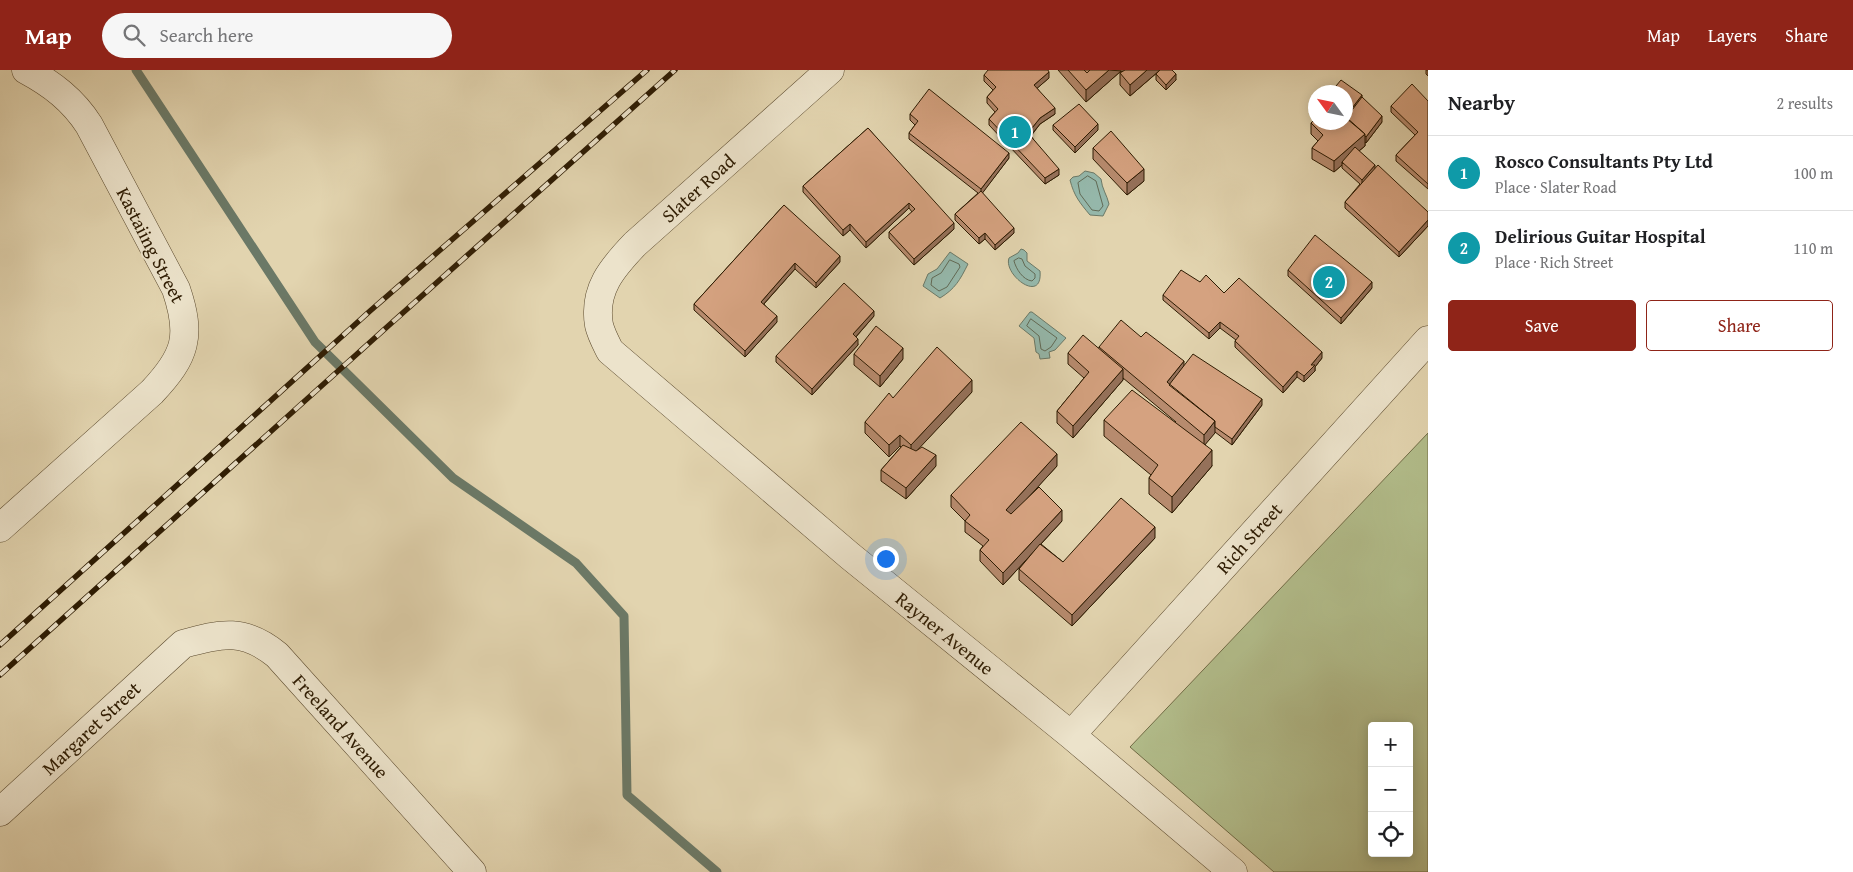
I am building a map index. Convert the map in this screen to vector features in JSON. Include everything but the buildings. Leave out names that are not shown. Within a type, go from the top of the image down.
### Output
[{"type":"street","name":"Kastaiing Street","points":[[0,528],[152,392],[168,376],[176,364],[183,347],[184,311],[176,289],[89,125],[76,106],[61,92],[26,70]]},
{"type":"street","name":"Slater Road","points":[[599,326],[599,306],[603,284],[616,264],[635,244],[830,70]]},
{"type":"street","name":"Rayner Avenue","points":[[599,326],[610,350],[638,376],[850,556],[1071,735],[1233,872]]},
{"type":"street","name":"Rich Street","points":[[1071,735],[1428,340]]},
{"type":"street","name":"Freeland Avenue","points":[[183,644],[202,638],[236,635],[251,638],[266,645],[278,655],[472,872]]},
{"type":"street","name":"Margaret Street","points":[[0,812],[183,644]]},
{"type":"green space","points":[[1428,433],[1428,872],[1274,872],[1130,747]]},
{"type":"water","points":[[1085,171],[1094,173],[1101,179],[1109,204],[1103,216],[1090,215],[1073,191],[1070,180]]},
{"type":"water","points":[[1021,249],[1027,253],[1027,261],[1040,271],[1039,281],[1036,286],[1023,284],[1017,279],[1009,265],[1009,258]]},
{"type":"water","points":[[950,252],[968,264],[957,284],[940,298],[923,286],[928,274],[937,269]]},
{"type":"water","points":[[1030,312],[1066,338],[1055,350],[1049,352],[1050,358],[1040,359],[1039,354],[1036,352],[1034,338],[1019,326]]},
{"type":"waterway","points":[[136,70],[315,342],[453,478],[576,563],[624,616],[627,795],[717,872]]},
{"type":"railway","points":[[0,645],[370,311],[647,70]]},
{"type":"railway","points":[[0,675],[675,70]]},
{"type":"place","name":"Rosco Consultants Pty Ltd","points":[[1015,132]]},
{"type":"place","name":"Delirious Guitar Hospital","points":[[1329,282]]}]
